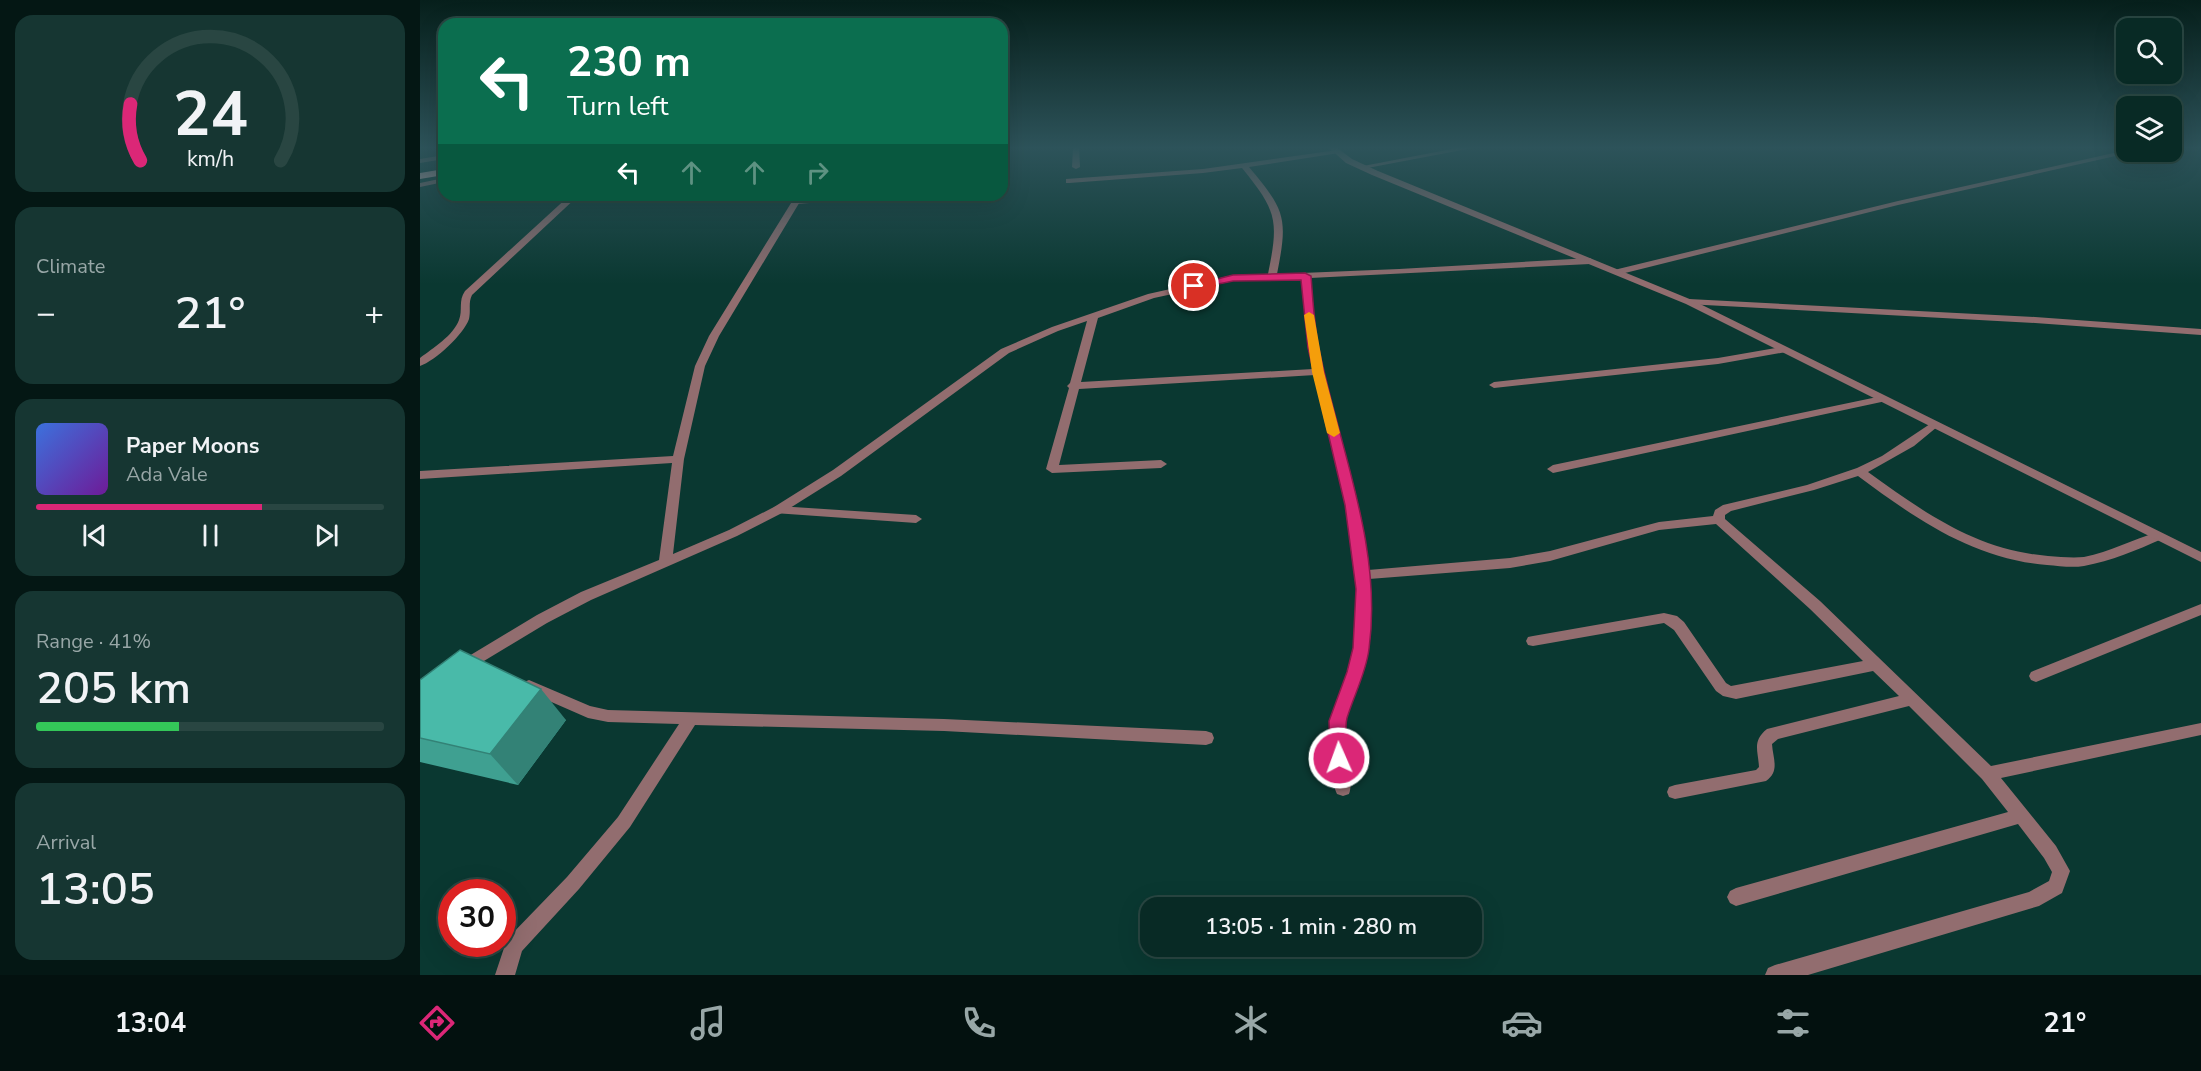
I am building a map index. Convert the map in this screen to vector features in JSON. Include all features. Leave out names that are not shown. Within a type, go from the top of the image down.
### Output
[{"type":"street","points":[[1265,192],[1278,217],[1279,232],[1272,277]]},
{"type":"street","points":[[1424,192],[1689,302],[2158,536],[2198,553]]},
{"type":"street","points":[[1617,272],[1945,192]]},
{"type":"street","points":[[420,363],[459,328],[465,315],[463,300],[468,292],[568,201]]},
{"type":"street","points":[[665,562],[678,459],[700,366],[714,336],[797,201]]},
{"type":"street","points":[[457,670],[542,619],[586,596],[733,533],[778,510],[837,474],[1005,351],[1055,329],[1151,296],[1233,278],[1590,261]]},
{"type":"street","points":[[1305,276],[1310,328],[1318,372],[1352,505],[1362,575],[1361,648],[1356,672],[1338,721],[1343,789]]},
{"type":"street","points":[[1689,302],[2035,320],[2201,332]]},
{"type":"street","points":[[1093,317],[1072,386],[1051,464],[1052,469],[1161,464]]},
{"type":"street","points":[[1494,385],[1718,361],[1782,350]]},
{"type":"street","points":[[1072,386],[1318,372]]},
{"type":"street","points":[[1553,469],[1882,399]]},
{"type":"street","points":[[1775,975],[2033,900],[2056,887],[2061,871],[2050,852],[1988,774],[1877,664],[1719,520],[1719,513],[1726,508],[1862,472],[1916,441],[1933,425]]},
{"type":"street","points":[[420,475],[678,459]]},
{"type":"street","points":[[1862,472],[1916,513],[1961,539],[1999,554],[2034,561],[2082,561],[2115,553],[2158,536]]},
{"type":"street","points":[[778,510],[916,519]]},
{"type":"street","points":[[1362,575],[1510,563],[1550,556],[1659,526],[1719,520]]},
{"type":"street","points":[[2036,676],[2201,609]]},
{"type":"street","points":[[1533,641],[1664,618],[1672,620],[1679,626],[1720,687],[1728,692],[1736,693],[1877,664]]},
{"type":"street","points":[[476,658],[495,669]]},
{"type":"street","points":[[513,679],[588,712],[608,717],[944,725],[1206,738]]},
{"type":"street","points":[[1675,792],[1760,776],[1767,771],[1763,748],[1765,740],[1773,734],[1912,699]]},
{"type":"street","points":[[504,975],[514,946],[573,884],[624,822],[690,720]]},
{"type":"street","points":[[1988,774],[2201,729]]},
{"type":"street","points":[[1736,897],[2021,816]]},
{"type":"building","points":[[460,650],[541,689],[490,754],[420,738],[420,680]]},
{"type":"slow traffic","points":[[1309,315],[1318,372],[1334,433]]},
{"type":"route","points":[[1194,286],[1233,278],[1305,276],[1313,348],[1352,505],[1364,589],[1361,648],[1356,672],[1341,707],[1338,721],[1339,758]]}]
